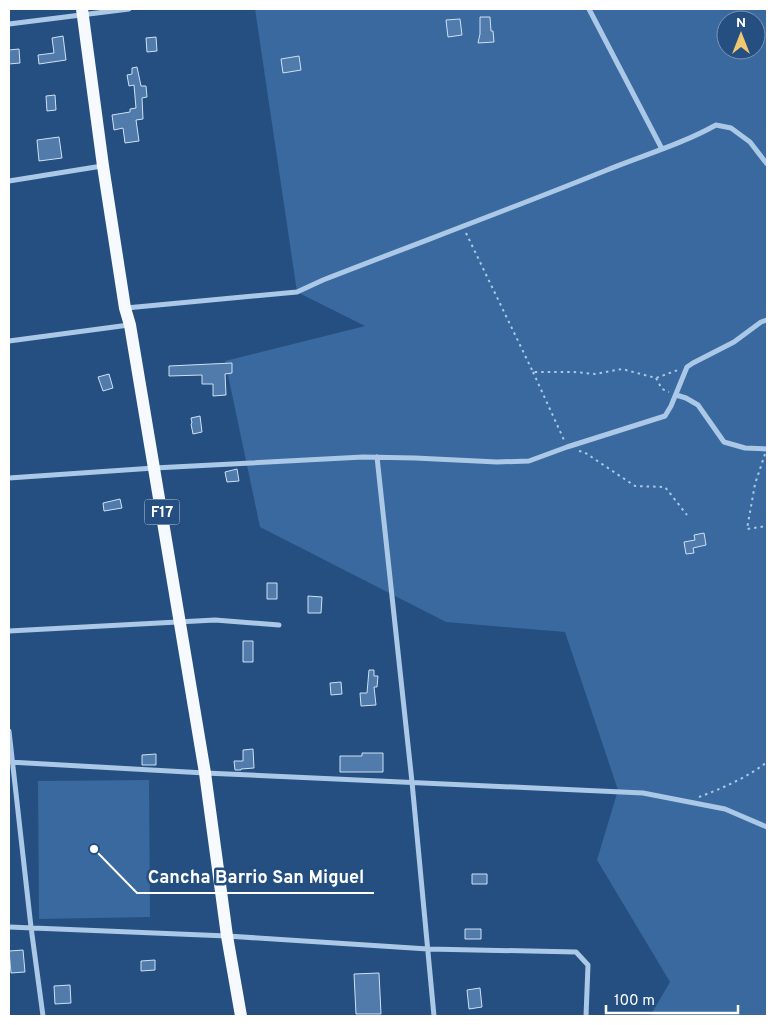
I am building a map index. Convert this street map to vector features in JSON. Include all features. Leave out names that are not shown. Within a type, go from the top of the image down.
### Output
[{"type":"highway","name":"F17","points":[[83,12],[103,166],[125,308],[130,325],[205,773],[227,936],[241,1016]]},
{"type":"street","points":[[9,24],[83,12],[129,9]]},
{"type":"street","points":[[589,9],[662,149]]},
{"type":"street","points":[[125,308],[298,292],[323,280],[698,135],[716,125],[731,128],[750,142],[767,164]]},
{"type":"street","points":[[9,181],[103,166]]},
{"type":"street","points":[[9,478],[154,468],[376,457],[497,462],[528,461],[665,416],[672,406],[687,367],[734,342],[760,322],[767,320]]},
{"type":"street","points":[[9,341],[130,325]]},
{"type":"street","points":[[676,395],[698,405],[724,442],[745,448],[767,449]]},
{"type":"street","points":[[376,457],[412,782],[434,1016]]},
{"type":"street","points":[[9,631],[215,620],[279,625]]},
{"type":"street","points":[[9,731],[11,762],[43,1016]]},
{"type":"street","points":[[11,762],[643,793],[725,809],[767,827]]},
{"type":"street","points":[[9,927],[227,936],[428,949],[576,952],[588,965],[586,1016]]},
{"type":"path","points":[[462,226],[567,447],[584,452],[635,486],[664,487],[687,515]]},
{"type":"path","points":[[533,372],[595,374],[622,369],[656,378],[687,367]]},
{"type":"path","points":[[656,378],[662,389],[676,395]]},
{"type":"path","points":[[767,449],[755,484],[747,529],[767,526]]},
{"type":"path","points":[[688,802],[718,790],[767,762]]},
{"type":"shaded area","points":[[255,9],[767,9],[767,1016],[650,1016],[670,982],[597,860],[618,790],[565,632],[446,622],[260,527],[225,361],[365,326],[297,292]]},
{"type":"shaded area","points":[[149,780],[150,917],[39,919],[38,781]]},
{"type":"building","points":[[480,17],[490,17],[494,42],[478,43]]},
{"type":"building","points":[[460,19],[462,35],[448,37],[446,20]]},
{"type":"building","points":[[63,36],[66,60],[39,64],[38,55],[54,53],[52,38]]},
{"type":"building","points":[[156,37],[157,51],[147,52],[146,38]]},
{"type":"building","points":[[19,49],[20,63],[9,64],[9,50]]},
{"type":"building","points":[[299,56],[301,70],[283,73],[281,59]]},
{"type":"building","points":[[137,67],[141,86],[146,86],[147,97],[142,98],[143,119],[136,120],[139,141],[125,143],[123,128],[114,130],[112,115],[130,112],[130,109],[136,108],[134,85],[129,86],[127,75],[132,74],[132,68]]},
{"type":"building","points":[[55,95],[56,110],[47,111],[46,96]]},
{"type":"building","points":[[59,137],[62,158],[39,161],[37,140]]},
{"type":"building","points":[[232,363],[232,373],[225,374],[226,395],[213,396],[213,384],[202,384],[202,375],[169,376],[169,366]]},
{"type":"building","points":[[109,374],[113,388],[103,391],[98,377]]},
{"type":"building","points":[[200,416],[202,432],[193,434],[191,418]]},
{"type":"building","points":[[237,469],[239,481],[227,482],[225,472]]},
{"type":"building","points":[[120,499],[122,508],[104,511],[103,503]]},
{"type":"building","points":[[704,533],[706,545],[693,548],[694,553],[686,554],[684,542],[695,540],[694,535]]},
{"type":"building","points":[[267,583],[277,583],[277,599],[267,599]]},
{"type":"building","points":[[308,596],[322,597],[321,613],[308,613]]},
{"type":"building","points":[[243,641],[253,641],[253,662],[243,662]]},
{"type":"building","points":[[369,670],[374,670],[374,676],[378,676],[377,687],[374,687],[376,705],[361,706],[360,693],[367,693]]},
{"type":"building","points":[[341,682],[342,694],[331,695],[330,683]]},
{"type":"building","points":[[253,749],[254,768],[235,770],[234,761],[243,761],[243,750]]},
{"type":"building","points":[[362,753],[383,753],[383,772],[340,772],[340,756],[362,756]]},
{"type":"building","points":[[156,754],[156,765],[142,765],[142,755]]},
{"type":"building","points":[[472,874],[487,874],[487,884],[472,884]]},
{"type":"building","points":[[465,929],[481,929],[481,939],[465,939]]},
{"type":"building","points":[[23,950],[25,972],[11,973],[9,951]]},
{"type":"building","points":[[155,960],[155,970],[141,971],[141,961]]},
{"type":"building","points":[[379,973],[381,1014],[356,1014],[354,974]]},
{"type":"building","points":[[70,985],[71,1003],[55,1004],[54,986]]},
{"type":"building","points":[[480,988],[482,1007],[469,1009],[467,990]]},
{"type":"place","name":"Cancha Barrio San Miguel","points":[[94,849]]}]
